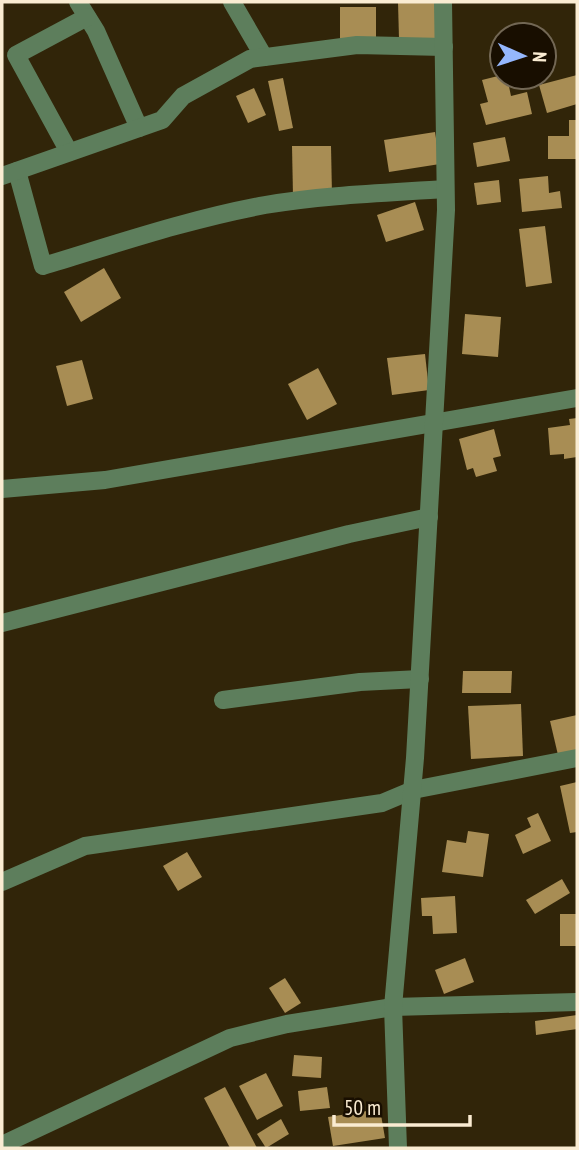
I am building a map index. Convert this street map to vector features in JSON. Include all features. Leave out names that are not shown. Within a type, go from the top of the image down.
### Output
[{"type":"street","points":[[232,2],[264,57]]},
{"type":"street","points":[[398,1148],[393,1007],[413,790],[434,422],[445,189],[443,2]]},
{"type":"street","points":[[69,152],[16,55],[83,9],[96,31],[139,128]]},
{"type":"street","points":[[443,47],[357,45],[250,59],[183,96],[162,120],[9,173],[43,266],[163,230],[265,205],[445,189]]},
{"type":"street","points":[[2,489],[104,480],[577,398]]},
{"type":"street","points":[[2,623],[349,534],[429,517]]},
{"type":"street","points":[[223,700],[360,682],[420,679]]},
{"type":"street","points":[[2,882],[85,846],[382,803],[413,790],[577,758]]},
{"type":"street","points":[[2,1146],[230,1038],[287,1024],[393,1007],[577,1002]]},
{"type":"building","points":[[398,2],[439,2],[439,39],[399,39]]},
{"type":"building","points":[[340,7],[376,7],[376,39],[340,39]]},
{"type":"building","points":[[577,75],[577,104],[547,113],[541,91],[558,91],[558,80]]},
{"type":"building","points":[[283,78],[293,128],[279,131],[268,81]]},
{"type":"building","points":[[488,78],[488,91],[510,91],[511,96],[527,92],[532,114],[486,125],[480,104],[488,102],[482,80]]},
{"type":"building","points":[[254,88],[266,115],[248,123],[236,96]]},
{"type":"building","points":[[569,120],[577,120],[577,159],[548,159],[548,136],[569,136]]},
{"type":"building","points":[[435,132],[440,164],[389,172],[384,140]]},
{"type":"building","points":[[505,137],[510,161],[477,167],[473,143]]},
{"type":"building","points":[[292,146],[331,146],[332,195],[293,196]]},
{"type":"building","points":[[548,176],[549,193],[560,191],[562,208],[522,212],[519,179]]},
{"type":"building","points":[[499,180],[501,202],[477,205],[474,183]]},
{"type":"building","points":[[415,202],[424,230],[386,242],[377,215]]},
{"type":"building","points":[[545,226],[552,283],[526,287],[519,229]]},
{"type":"building","points":[[104,268],[121,298],[81,322],[64,292]]},
{"type":"building","points":[[465,314],[501,317],[498,357],[462,354]]},
{"type":"building","points":[[425,354],[429,390],[392,395],[387,358]]},
{"type":"building","points":[[82,360],[93,399],[67,406],[56,366]]},
{"type":"building","points":[[318,368],[337,404],[307,420],[288,384]]},
{"type":"building","points":[[577,418],[577,457],[564,459],[564,454],[550,455],[548,428],[570,425],[569,419]]},
{"type":"building","points":[[494,429],[501,456],[493,458],[497,471],[476,477],[473,468],[467,470],[459,439]]},
{"type":"building","points":[[463,671],[512,671],[511,693],[462,693]]},
{"type":"building","points":[[521,704],[523,756],[471,759],[468,706]]},
{"type":"building","points":[[577,715],[577,751],[558,755],[550,721]]},
{"type":"building","points":[[577,782],[577,832],[570,833],[560,786]]},
{"type":"building","points":[[538,813],[551,841],[523,854],[515,835],[531,827],[527,818]]},
{"type":"building","points":[[468,831],[489,834],[483,877],[442,872],[447,840],[466,843]]},
{"type":"building","points":[[187,852],[202,877],[178,891],[163,866]]},
{"type":"building","points":[[562,879],[570,893],[535,914],[526,900]]},
{"type":"building","points":[[455,896],[457,933],[433,934],[432,916],[422,916],[421,898]]},
{"type":"building","points":[[560,914],[577,914],[577,946],[560,946]]},
{"type":"building","points":[[465,958],[474,982],[444,994],[435,970]]},
{"type":"building","points":[[285,978],[301,1003],[285,1013],[269,988]]},
{"type":"building","points":[[577,1015],[577,1029],[536,1035],[535,1021]]},
{"type":"building","points":[[294,1055],[322,1057],[321,1078],[292,1076]]},
{"type":"building","points":[[266,1073],[283,1106],[257,1120],[239,1086]]},
{"type":"building","points":[[225,1087],[257,1148],[230,1148],[204,1098]]},
{"type":"building","points":[[327,1087],[330,1108],[300,1111],[298,1091]]},
{"type":"building","points":[[380,1109],[385,1138],[333,1146],[328,1117]]},
{"type":"building","points":[[281,1119],[289,1134],[266,1148],[257,1134]]}]
